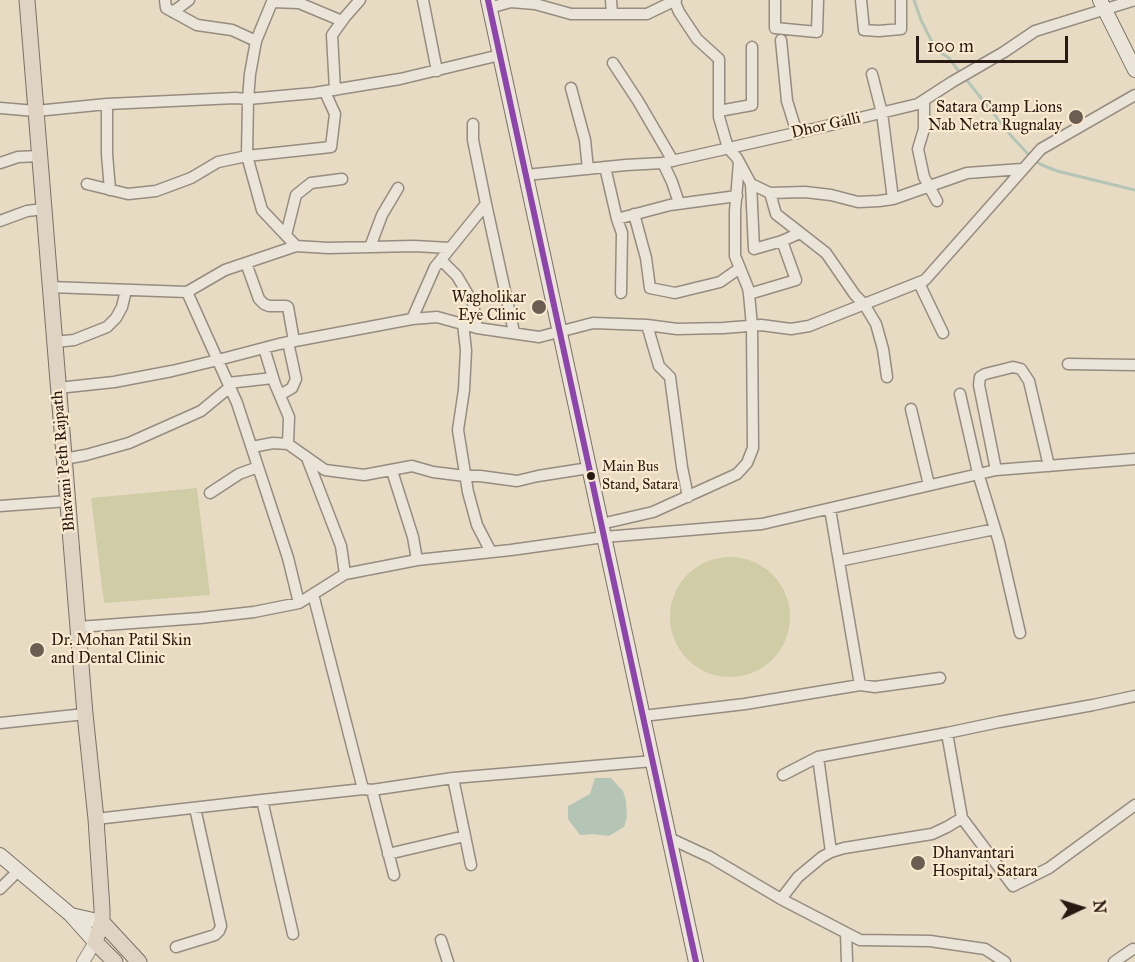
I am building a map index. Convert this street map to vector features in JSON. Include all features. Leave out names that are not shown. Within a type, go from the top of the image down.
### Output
[{"type":"main road","name":"Bhavani Peth Rajpath","points":[[27,0],[85,714],[96,819],[102,922],[95,942]]},
{"type":"main road","points":[[489,4],[696,962]]},
{"type":"main road","points":[[1102,5],[1135,70]]},
{"type":"main road","points":[[0,855],[71,915],[115,962]]},
{"type":"main road","points":[[71,915],[102,922],[139,962]]},
{"type":"street","points":[[165,0],[166,8],[197,25],[232,30],[256,41]]},
{"type":"street","points":[[172,12],[189,0]]},
{"type":"street","points":[[87,184],[128,194],[156,190],[191,178],[218,162],[247,156],[331,147],[335,114],[330,91],[332,35],[360,0]]},
{"type":"street","points":[[423,0],[437,71]]},
{"type":"street","points":[[611,0],[612,14]]},
{"type":"street","points":[[489,4],[511,2],[555,5],[571,14],[647,14],[675,0],[679,12],[697,39],[719,59],[719,117],[728,148],[751,184],[754,249],[800,233]]},
{"type":"street","points":[[775,0],[775,28],[817,32],[818,0]]},
{"type":"street","points":[[861,0],[864,30],[872,31],[901,29],[901,0]]},
{"type":"street","name":"Dhor Galli","points":[[526,175],[668,162],[918,104],[1035,31],[1102,5],[1135,0]]},
{"type":"street","points":[[296,246],[262,210],[247,156],[248,99],[256,41],[272,2],[299,3],[342,21]]},
{"type":"street","points":[[781,40],[787,101],[796,133]]},
{"type":"street","points":[[719,111],[752,105],[752,47]]},
{"type":"street","points":[[0,108],[36,111],[107,104],[248,99],[330,91],[400,79],[500,55]]},
{"type":"street","points":[[613,63],[638,100],[668,162],[680,203]]},
{"type":"street","points":[[872,74],[882,113],[893,199]]},
{"type":"street","points":[[571,88],[585,140],[588,169]]},
{"type":"street","points":[[58,388],[114,382],[172,371],[291,341],[412,319],[437,317],[477,328],[539,337],[593,323],[647,325],[677,329],[761,325],[791,329],[809,326],[925,280],[1041,149],[1135,95]]},
{"type":"street","points":[[924,100],[924,129],[918,149],[924,177],[937,201]]},
{"type":"street","points":[[107,104],[110,190]]},
{"type":"street","points":[[473,124],[473,140],[514,332]]},
{"type":"street","points":[[0,163],[18,157],[39,156]]},
{"type":"street","points":[[78,627],[200,618],[254,612],[299,603],[345,574],[417,560],[491,552],[602,530],[654,512],[737,474],[747,463],[753,448],[752,326],[749,294],[735,256],[739,162]]},
{"type":"street","points":[[605,167],[622,233],[621,293]]},
{"type":"street","points":[[751,184],[770,193],[805,192],[831,195],[858,202],[879,201],[893,199],[967,173],[1022,169]]},
{"type":"street","points":[[286,235],[296,195],[311,183],[342,179]]},
{"type":"street","points":[[370,247],[382,215],[398,188]]},
{"type":"street","points":[[770,193],[776,214],[826,254],[864,304],[876,324],[887,377]]},
{"type":"street","points":[[617,219],[680,203],[737,196]]},
{"type":"street","points":[[412,319],[435,267],[486,204]]},
{"type":"street","points":[[0,220],[27,211],[44,209]]},
{"type":"street","points":[[634,214],[646,258],[650,288],[675,293],[720,282],[740,268]]},
{"type":"street","points":[[749,294],[796,280],[782,241]]},
{"type":"street","points":[[50,287],[187,292],[225,270],[296,246],[450,248]]},
{"type":"street","points":[[441,260],[457,276],[473,303],[477,328]]},
{"type":"street","points":[[246,263],[259,299],[269,306],[288,307],[296,379],[292,388],[279,395]]},
{"type":"street","points":[[919,283],[943,333]]},
{"type":"street","points":[[55,342],[74,340],[107,327],[122,307],[126,290]]},
{"type":"street","points":[[187,292],[237,403],[288,558],[299,603]]},
{"type":"street","points":[[463,324],[466,350],[464,390],[458,430],[468,492],[477,525],[491,552]]},
{"type":"street","points":[[647,325],[659,366],[670,377],[688,497]]},
{"type":"street","points":[[264,348],[279,395],[290,417],[288,444]]},
{"type":"street","points":[[1068,364],[1135,365]]},
{"type":"street","points":[[996,470],[979,385],[980,377],[1013,367],[1021,369],[1029,381],[1049,466]]},
{"type":"street","points":[[64,459],[129,443],[201,411],[229,385],[273,378]]},
{"type":"street","points":[[960,394],[1020,633]]},
{"type":"street","points":[[911,409],[929,485]]},
{"type":"street","points":[[252,447],[273,443],[288,444],[325,470],[363,475],[412,466],[465,477],[480,476],[517,481],[589,468]]},
{"type":"street","points":[[307,458],[341,546],[345,574]]},
{"type":"street","points":[[602,530],[762,524],[830,510],[978,473],[1135,459]]},
{"type":"street","points":[[210,493],[239,474],[258,467]]},
{"type":"street","points":[[392,471],[413,537],[417,560]]},
{"type":"street","points":[[0,506],[68,501]]},
{"type":"street","points":[[830,510],[860,685]]},
{"type":"street","points":[[839,561],[995,529]]},
{"type":"street","points":[[314,594],[367,789],[394,875]]},
{"type":"street","points":[[643,716],[745,704],[860,685],[875,687],[940,678]]},
{"type":"street","points":[[783,775],[818,758],[1135,696]]},
{"type":"street","points":[[0,723],[85,714]]},
{"type":"street","points":[[948,733],[962,818],[1013,886],[1049,867],[1135,805]]},
{"type":"street","points":[[818,758],[831,852]]},
{"type":"street","points":[[96,819],[453,778],[653,761]]},
{"type":"street","points":[[453,778],[471,865]]},
{"type":"street","points":[[262,800],[293,934]]},
{"type":"street","points":[[176,947],[215,935],[221,926],[195,808]]},
{"type":"street","points":[[781,899],[798,876],[831,852],[932,834],[962,818]]},
{"type":"street","points":[[388,854],[465,836]]},
{"type":"street","points":[[669,838],[710,857],[781,899],[861,940],[930,942],[985,949],[1005,962]]},
{"type":"street","points":[[0,889],[18,871]]},
{"type":"street","points":[[846,933],[847,962]]},
{"type":"street","points":[[441,940],[448,962]]},
{"type":"street","points":[[83,962],[95,942]]},
{"type":"street","points":[[1113,962],[1133,949]]},
{"type":"shaded area","points":[[197,488],[210,595],[104,603],[91,498]]},
{"type":"shaded area","points":[[730,557],[753,561],[773,574],[786,594],[790,617],[786,640],[773,660],[753,673],[730,677],[707,673],[687,660],[674,640],[670,617],[674,594],[687,574],[707,561]]},
{"type":"shaded area","points":[[595,778],[611,778],[623,791],[626,801],[627,817],[624,827],[609,836],[580,835],[568,819],[568,806],[590,794]]},
{"type":"waterway","points":[[914,0],[932,42],[941,53],[949,58],[960,73]]},
{"type":"waterway","points":[[965,78],[1030,156]]},
{"type":"waterway","points":[[1034,160],[1057,171],[1135,190]]},
{"type":"transit line","points":[[488,0],[696,962]]},
{"type":"place","name":"Satara Camp Lions Nab Netra Rugnalay","points":[[1076,117]]},
{"type":"place","name":"Wagholikar Eye Clinic","points":[[539,307]]},
{"type":"place","name":"Main Bus Stand, Satara","points":[[591,476]]},
{"type":"place","name":"Dr. Mohan Patil Skin and Dental Clinic","points":[[37,650]]},
{"type":"place","name":"Dhanvantari Hospital, Satara","points":[[918,863]]}]
